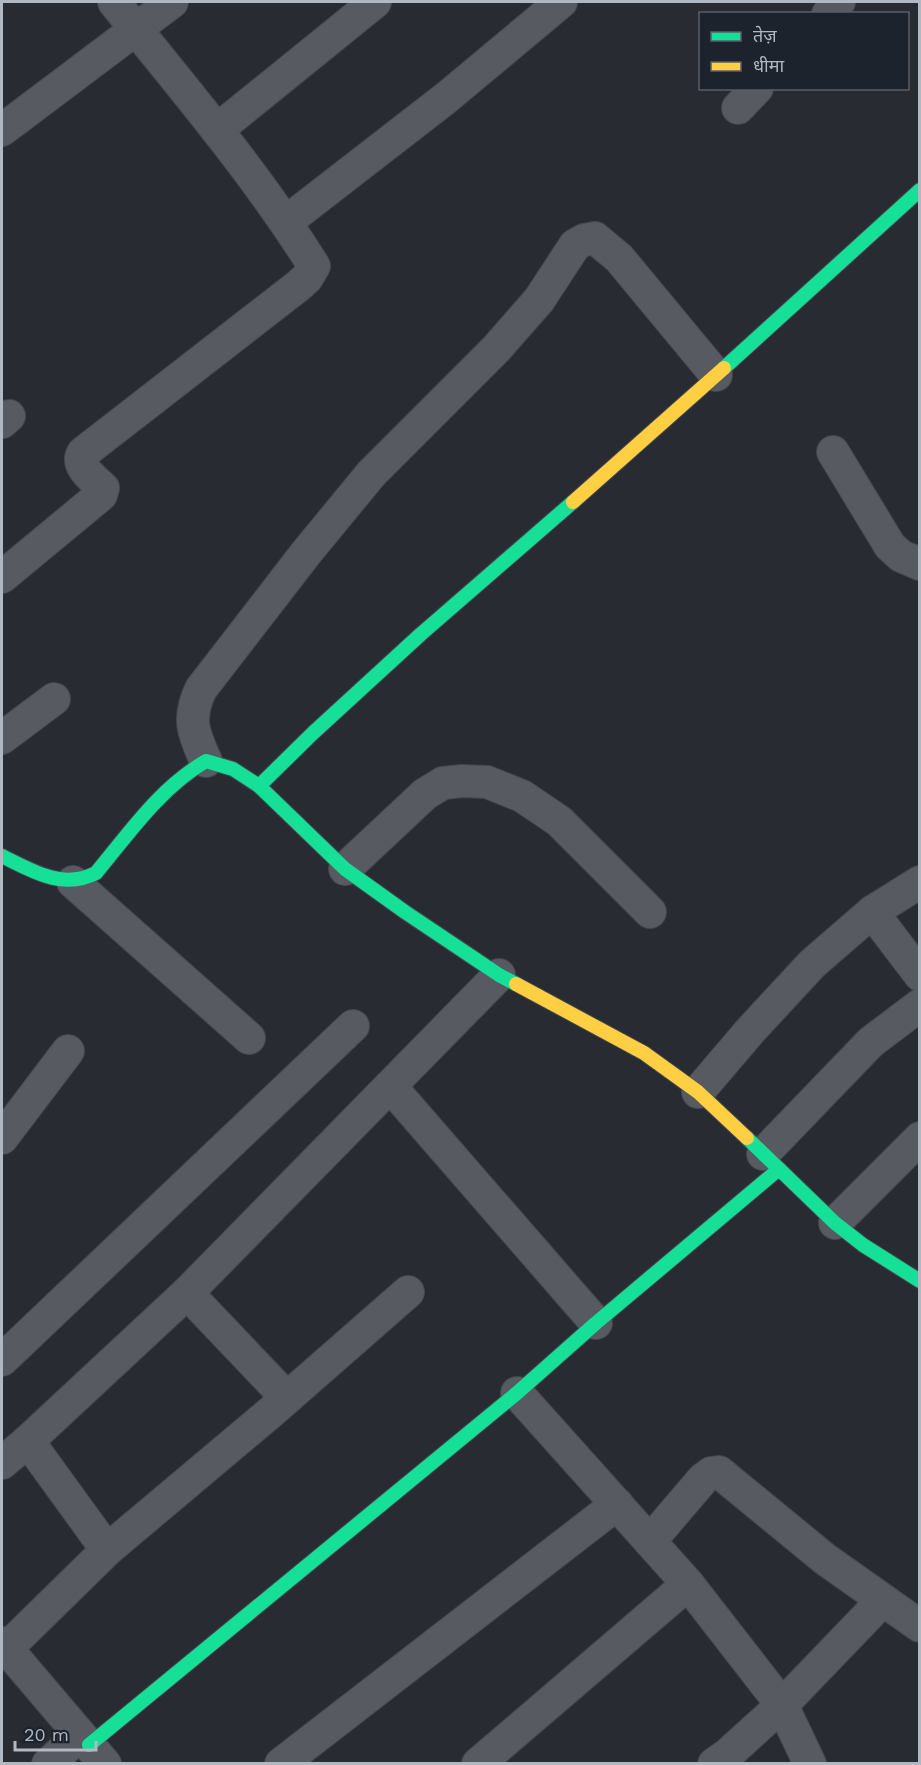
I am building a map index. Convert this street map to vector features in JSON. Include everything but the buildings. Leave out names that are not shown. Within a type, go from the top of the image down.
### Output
[{"type":"street","points":[[2,577],[101,495],[103,488],[80,464],[82,453],[307,278],[314,266],[286,222],[217,130],[114,2]]},
{"type":"street","points":[[2,130],[172,2]]},
{"type":"street","points":[[217,130],[375,2]]},
{"type":"street","points":[[286,222],[446,98],[561,2]]},
{"type":"street","points":[[260,786],[313,732],[421,634],[516,553],[920,190]]},
{"type":"street","points":[[206,761],[194,734],[192,717],[195,701],[201,689],[306,553],[388,454],[496,349],[540,300],[574,245],[595,238],[619,258],[716,375]]},
{"type":"street","points":[[833,452],[890,546],[902,556],[920,564]]},
{"type":"street","points":[[2,738],[54,699]]},
{"type":"street","points":[[73,882],[90,878],[96,873],[172,783],[190,768],[206,761],[233,769],[260,786],[345,869],[405,912],[499,975],[644,1053],[698,1092],[835,1223],[863,1245],[920,1281]]},
{"type":"street","points":[[345,869],[424,794],[443,783],[487,782],[522,796],[559,821],[650,912]]},
{"type":"street","points":[[2,856],[34,872],[73,882],[249,1038]]},
{"type":"street","points":[[698,1092],[812,964],[872,912],[920,882]]},
{"type":"street","points":[[872,912],[920,975]]},
{"type":"street","points":[[2,1463],[187,1293],[499,975]]},
{"type":"street","points":[[48,1764],[91,1748],[517,1393],[771,1161],[871,1042],[920,1005]]},
{"type":"street","points":[[2,1360],[353,1026]]},
{"type":"street","points":[[2,1138],[68,1051]]},
{"type":"street","points":[[390,1086],[596,1323]]},
{"type":"street","points":[[835,1223],[920,1138]]},
{"type":"street","points":[[91,1748],[4,1645],[106,1550],[287,1398],[408,1292]]},
{"type":"street","points":[[187,1293],[287,1398]]},
{"type":"street","points":[[517,1393],[688,1584],[782,1705],[810,1764]]},
{"type":"street","points":[[28,1441],[106,1550]]},
{"type":"street","points":[[650,1541],[703,1479],[711,1473],[719,1472],[825,1559],[920,1626]]},
{"type":"street","points":[[285,1762],[617,1504]]},
{"type":"street","points":[[478,1764],[688,1584]]},
{"type":"street","points":[[714,1764],[782,1705],[883,1600]]},
{"type":"traffic: fast","points":[[724,368],[920,190]]},
{"type":"traffic: fast","points":[[259,786],[421,634],[573,502]]},
{"type":"traffic: fast","points":[[2,856],[36,872],[60,879],[72,880],[96,873],[160,797],[189,772],[206,761],[233,769],[259,786],[345,869],[405,912],[516,984]]},
{"type":"traffic: fast","points":[[747,1138],[835,1223],[863,1245],[920,1281]]},
{"type":"traffic: fast","points":[[89,1745],[517,1393],[596,1323],[779,1169]]},
{"type":"traffic: slow","points":[[573,502],[724,368]]},
{"type":"traffic: slow","points":[[516,984],[644,1053],[698,1092],[747,1138]]}]
